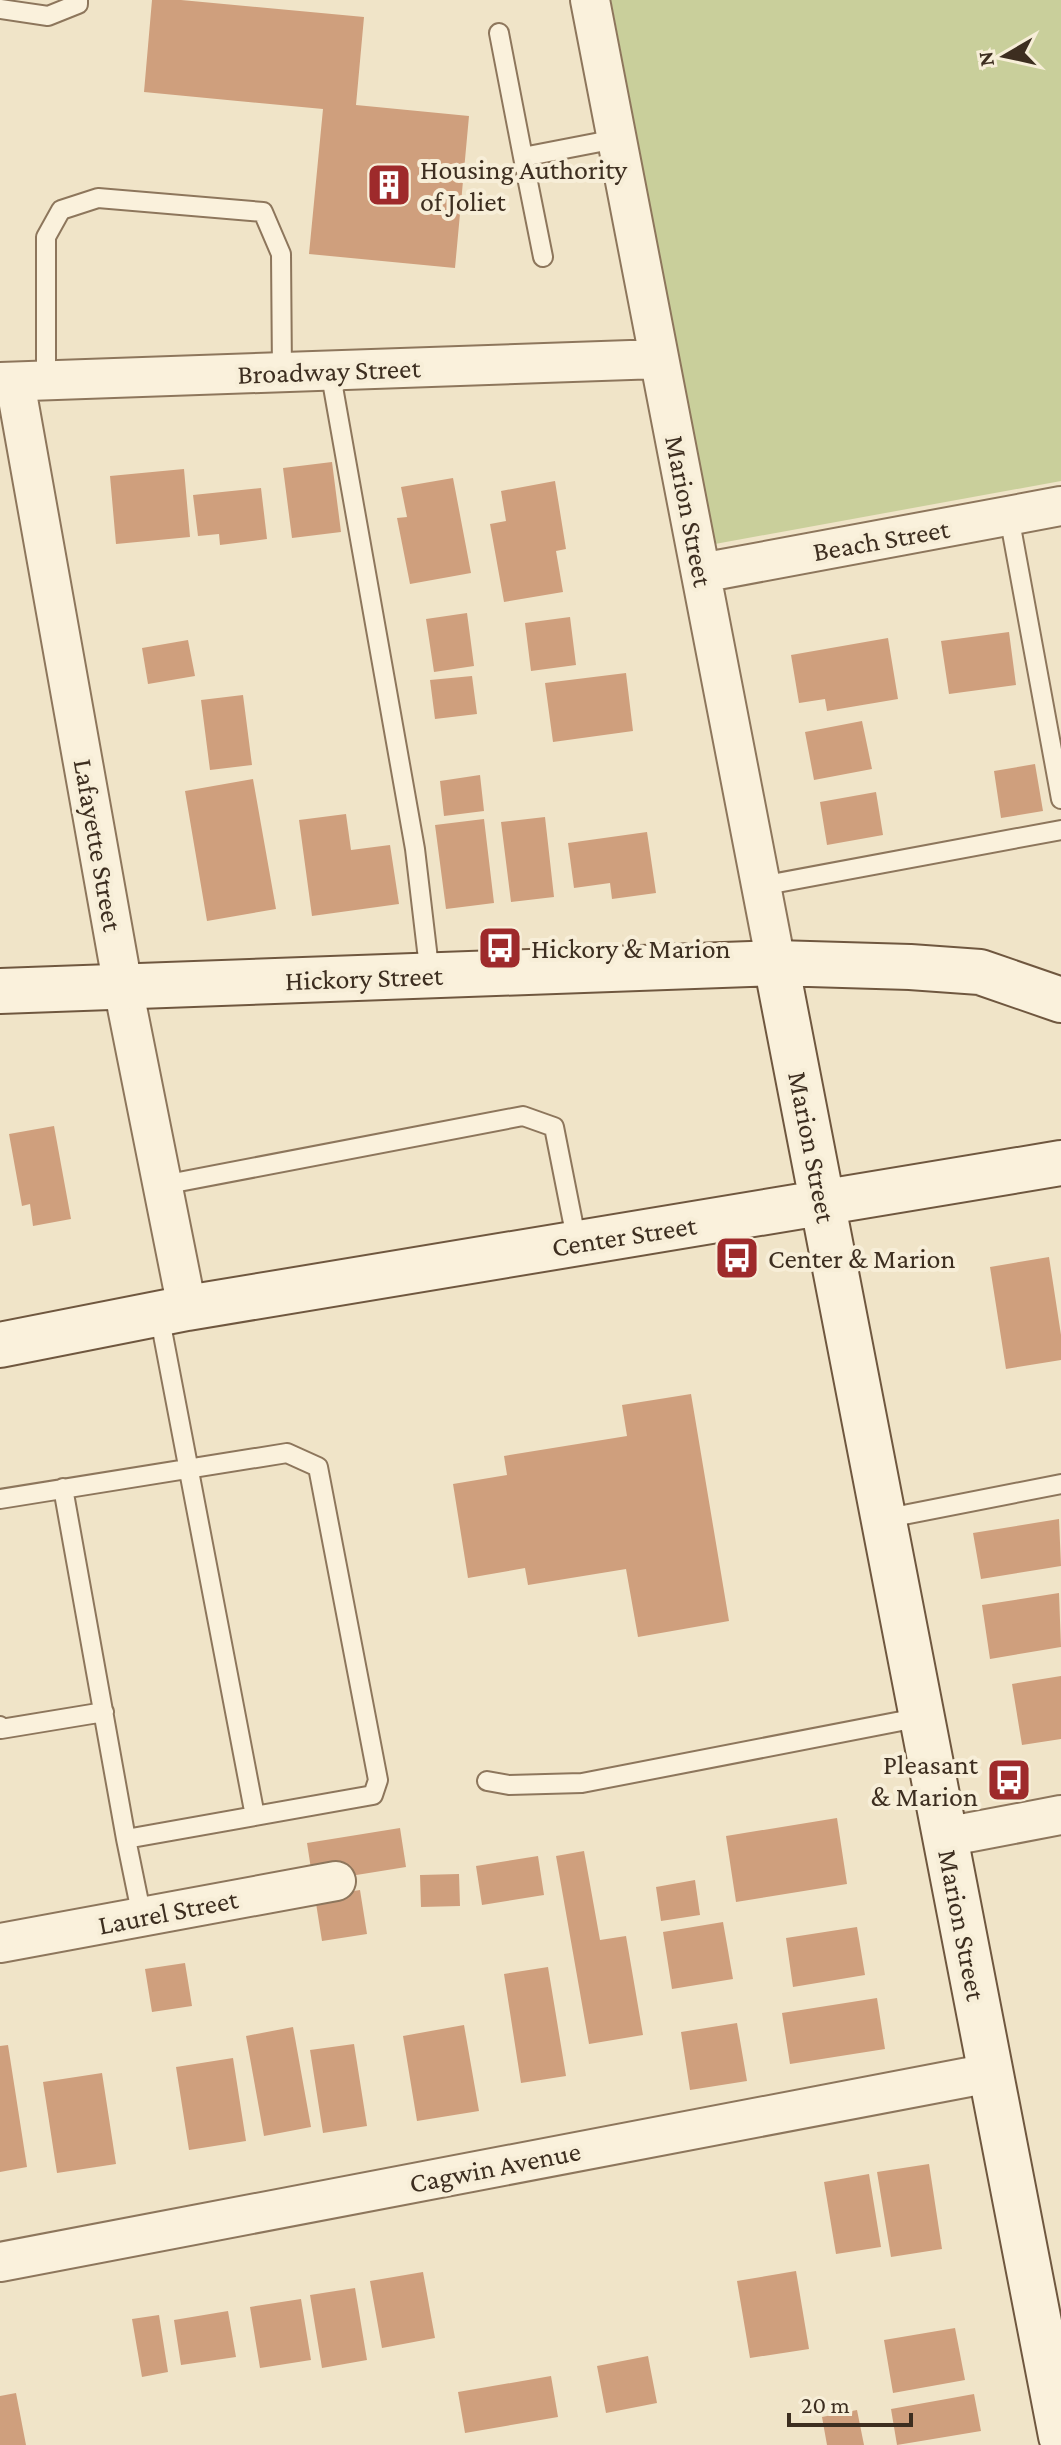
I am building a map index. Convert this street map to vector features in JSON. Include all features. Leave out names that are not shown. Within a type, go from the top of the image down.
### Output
[{"type":"street","name":"Marion Street","points":[[590,0],[1061,2436]]},
{"type":"street","name":"Broadway Street","points":[[20,382],[659,359]]},
{"type":"street","name":"Lafayette Street","points":[[20,382],[123,987],[163,1185],[173,1311]]},
{"type":"street","name":"Beach Street","points":[[701,573],[1061,506]]},
{"type":"street","name":"Hickory Street","points":[[0,991],[776,963]]},
{"type":"street","points":[[776,963],[980,972],[1061,1000]]},
{"type":"street","name":"Center Street","points":[[0,1345],[173,1311],[1061,1163]]},
{"type":"street","points":[[945,1837],[1061,1815]]},
{"type":"street","name":"Laurel Street","points":[[0,1943],[336,1881]]},
{"type":"street","name":"Cagwin Avenue","points":[[0,2262],[990,2073]]},
{"type":"lane","points":[[0,9],[48,16],[78,4],[78,0]]},
{"type":"lane","points":[[499,33],[543,257]]},
{"type":"lane","points":[[523,157],[616,139]]},
{"type":"lane","points":[[20,382],[46,237],[61,210],[98,198],[263,212],[281,254],[282,372]]},
{"type":"lane","points":[[330,370],[415,849],[430,976]]},
{"type":"lane","points":[[1009,516],[1061,799]]},
{"type":"lane","points":[[761,886],[1061,830]]},
{"type":"lane","points":[[163,1185],[523,1116],[554,1127],[577,1244]]},
{"type":"lane","points":[[173,1311],[189,1469],[255,1816]]},
{"type":"lane","points":[[0,1499],[287,1453],[318,1467],[378,1780],[373,1795],[126,1839]]},
{"type":"lane","points":[[883,1519],[1061,1484]]},
{"type":"lane","points":[[63,1488],[142,1917]]},
{"type":"lane","points":[[0,1726],[1,1729],[104,1712]]},
{"type":"lane","points":[[487,1781],[509,1785],[582,1783],[922,1717]]},
{"type":"green space","points":[[611,0],[1061,0],[1061,481],[715,544]]},
{"type":"building","name":"Housing Authority of Joliet","points":[[152,0],[364,17],[356,105],[469,116],[455,268],[309,254],[323,109],[144,92]]},
{"type":"building","points":[[332,462],[341,532],[292,538],[283,468]]},
{"type":"building","points":[[184,469],[190,537],[116,544],[110,476]]},
{"type":"building","points":[[453,478],[471,573],[410,584],[397,518],[407,517],[401,487]]},
{"type":"building","points":[[555,481],[566,549],[556,551],[563,592],[504,602],[490,524],[506,521],[501,491]]},
{"type":"building","points":[[261,488],[267,539],[220,545],[219,534],[198,536],[193,495]]},
{"type":"building","points":[[467,613],[474,666],[434,672],[426,619]]},
{"type":"building","points":[[570,617],[576,665],[531,671],[525,623]]},
{"type":"building","points":[[1009,632],[1016,685],[949,694],[941,641]]},
{"type":"building","points":[[888,638],[898,699],[827,711],[825,699],[799,703],[791,655]]},
{"type":"building","points":[[188,640],[195,676],[148,684],[142,648]]},
{"type":"building","points":[[626,673],[633,731],[553,742],[545,683]]},
{"type":"building","points":[[472,676],[477,714],[435,719],[430,680]]},
{"type":"building","points":[[243,695],[252,765],[210,770],[201,700]]},
{"type":"building","points":[[862,721],[872,769],[814,780],[805,732]]},
{"type":"building","points":[[1035,764],[1043,811],[1001,818],[994,771]]},
{"type":"building","points":[[480,775],[484,811],[444,816],[440,781]]},
{"type":"building","points":[[253,779],[276,909],[207,921],[185,791]]},
{"type":"building","points":[[876,792],[883,835],[827,845],[820,802]]},
{"type":"building","points":[[346,814],[351,850],[390,845],[399,904],[312,916],[299,820]]},
{"type":"building","points":[[545,817],[554,897],[511,902],[501,822]]},
{"type":"building","points":[[484,819],[494,903],[446,909],[435,825]]},
{"type":"building","points":[[647,832],[656,893],[612,899],[610,883],[574,888],[568,843]]},
{"type":"building","points":[[54,1126],[71,1219],[33,1226],[30,1204],[22,1206],[9,1134]]},
{"type":"building","points":[[1049,1257],[1061,1335],[1061,1360],[1006,1369],[990,1267]]},
{"type":"building","points":[[691,1394],[729,1621],[638,1637],[626,1569],[528,1585],[525,1568],[468,1578],[453,1484],[507,1475],[504,1456],[627,1436],[622,1405]]},
{"type":"building","points":[[1059,1519],[1061,1566],[981,1579],[973,1533]]},
{"type":"building","points":[[1059,1593],[1061,1647],[990,1659],[982,1605]]},
{"type":"building","points":[[1061,1676],[1061,1739],[1022,1745],[1012,1684]]},
{"type":"building","points":[[837,1818],[847,1884],[736,1902],[726,1836]]},
{"type":"building","points":[[400,1828],[406,1867],[313,1882],[307,1843]]},
{"type":"building","points":[[584,1851],[600,1940],[626,1936],[643,2035],[589,2044],[556,1856]]},
{"type":"building","points":[[538,1856],[544,1895],[482,1905],[476,1866]]},
{"type":"building","points":[[459,1874],[460,1906],[421,1907],[420,1875]]},
{"type":"building","points":[[695,1880],[700,1915],[661,1921],[656,1887]]},
{"type":"building","points":[[360,1890],[367,1934],[322,1941],[315,1897]]},
{"type":"building","points":[[723,1922],[733,1979],[672,1989],[663,1932]]},
{"type":"building","points":[[857,1927],[865,1975],[793,1987],[786,1938]]},
{"type":"building","points":[[185,1963],[192,2006],[152,2012],[145,1969]]},
{"type":"building","points":[[548,1967],[566,2076],[521,2083],[504,1974]]},
{"type":"building","points":[[877,1998],[885,2049],[790,2064],[782,2013]]},
{"type":"building","points":[[737,2023],[747,2081],[690,2090],[681,2032]]},
{"type":"building","points":[[464,2025],[479,2111],[417,2121],[403,2036]]},
{"type":"building","points":[[293,2027],[311,2127],[264,2136],[246,2036]]},
{"type":"building","points":[[354,2044],[367,2126],[323,2133],[310,2050]]},
{"type":"building","points":[[8,2045],[27,2167],[0,2172],[0,2046]]},
{"type":"building","points":[[233,2058],[246,2141],[189,2150],[176,2067]]},
{"type":"building","points":[[102,2073],[116,2164],[57,2173],[43,2082]]},
{"type":"building","points":[[929,2164],[942,2249],[891,2257],[877,2172]]},
{"type":"building","points":[[869,2174],[881,2247],[836,2254],[824,2182]]},
{"type":"building","points":[[796,2271],[809,2349],[750,2358],[737,2281]]},
{"type":"building","points":[[423,2272],[435,2338],[382,2348],[370,2281]]},
{"type":"building","points":[[355,2288],[367,2360],[322,2368],[310,2295]]},
{"type":"building","points":[[301,2299],[311,2360],[260,2368],[250,2307]]},
{"type":"building","points":[[228,2311],[236,2357],[181,2365],[174,2320]]},
{"type":"building","points":[[159,2315],[168,2372],[142,2377],[132,2319]]},
{"type":"building","points":[[955,2328],[965,2380],[893,2393],[884,2340]]},
{"type":"building","points":[[648,2356],[657,2403],[606,2413],[597,2366]]},
{"type":"building","points":[[551,2376],[558,2417],[465,2433],[458,2392]]},
{"type":"building","points":[[16,2393],[26,2445],[0,2445],[0,2396]]},
{"type":"building","points":[[974,2394],[981,2431],[897,2445],[891,2409]]},
{"type":"building","points":[[857,2410],[864,2445],[827,2445],[822,2417]]},
{"type":"place","name":"Housing Authority of Joliet","points":[[389,185]]},
{"type":"place","name":"Hickory & Marion","points":[[500,948]]},
{"type":"place","name":"Center & Marion","points":[[737,1258]]},
{"type":"place","name":"Pleasant & Marion","points":[[1009,1780]]}]
